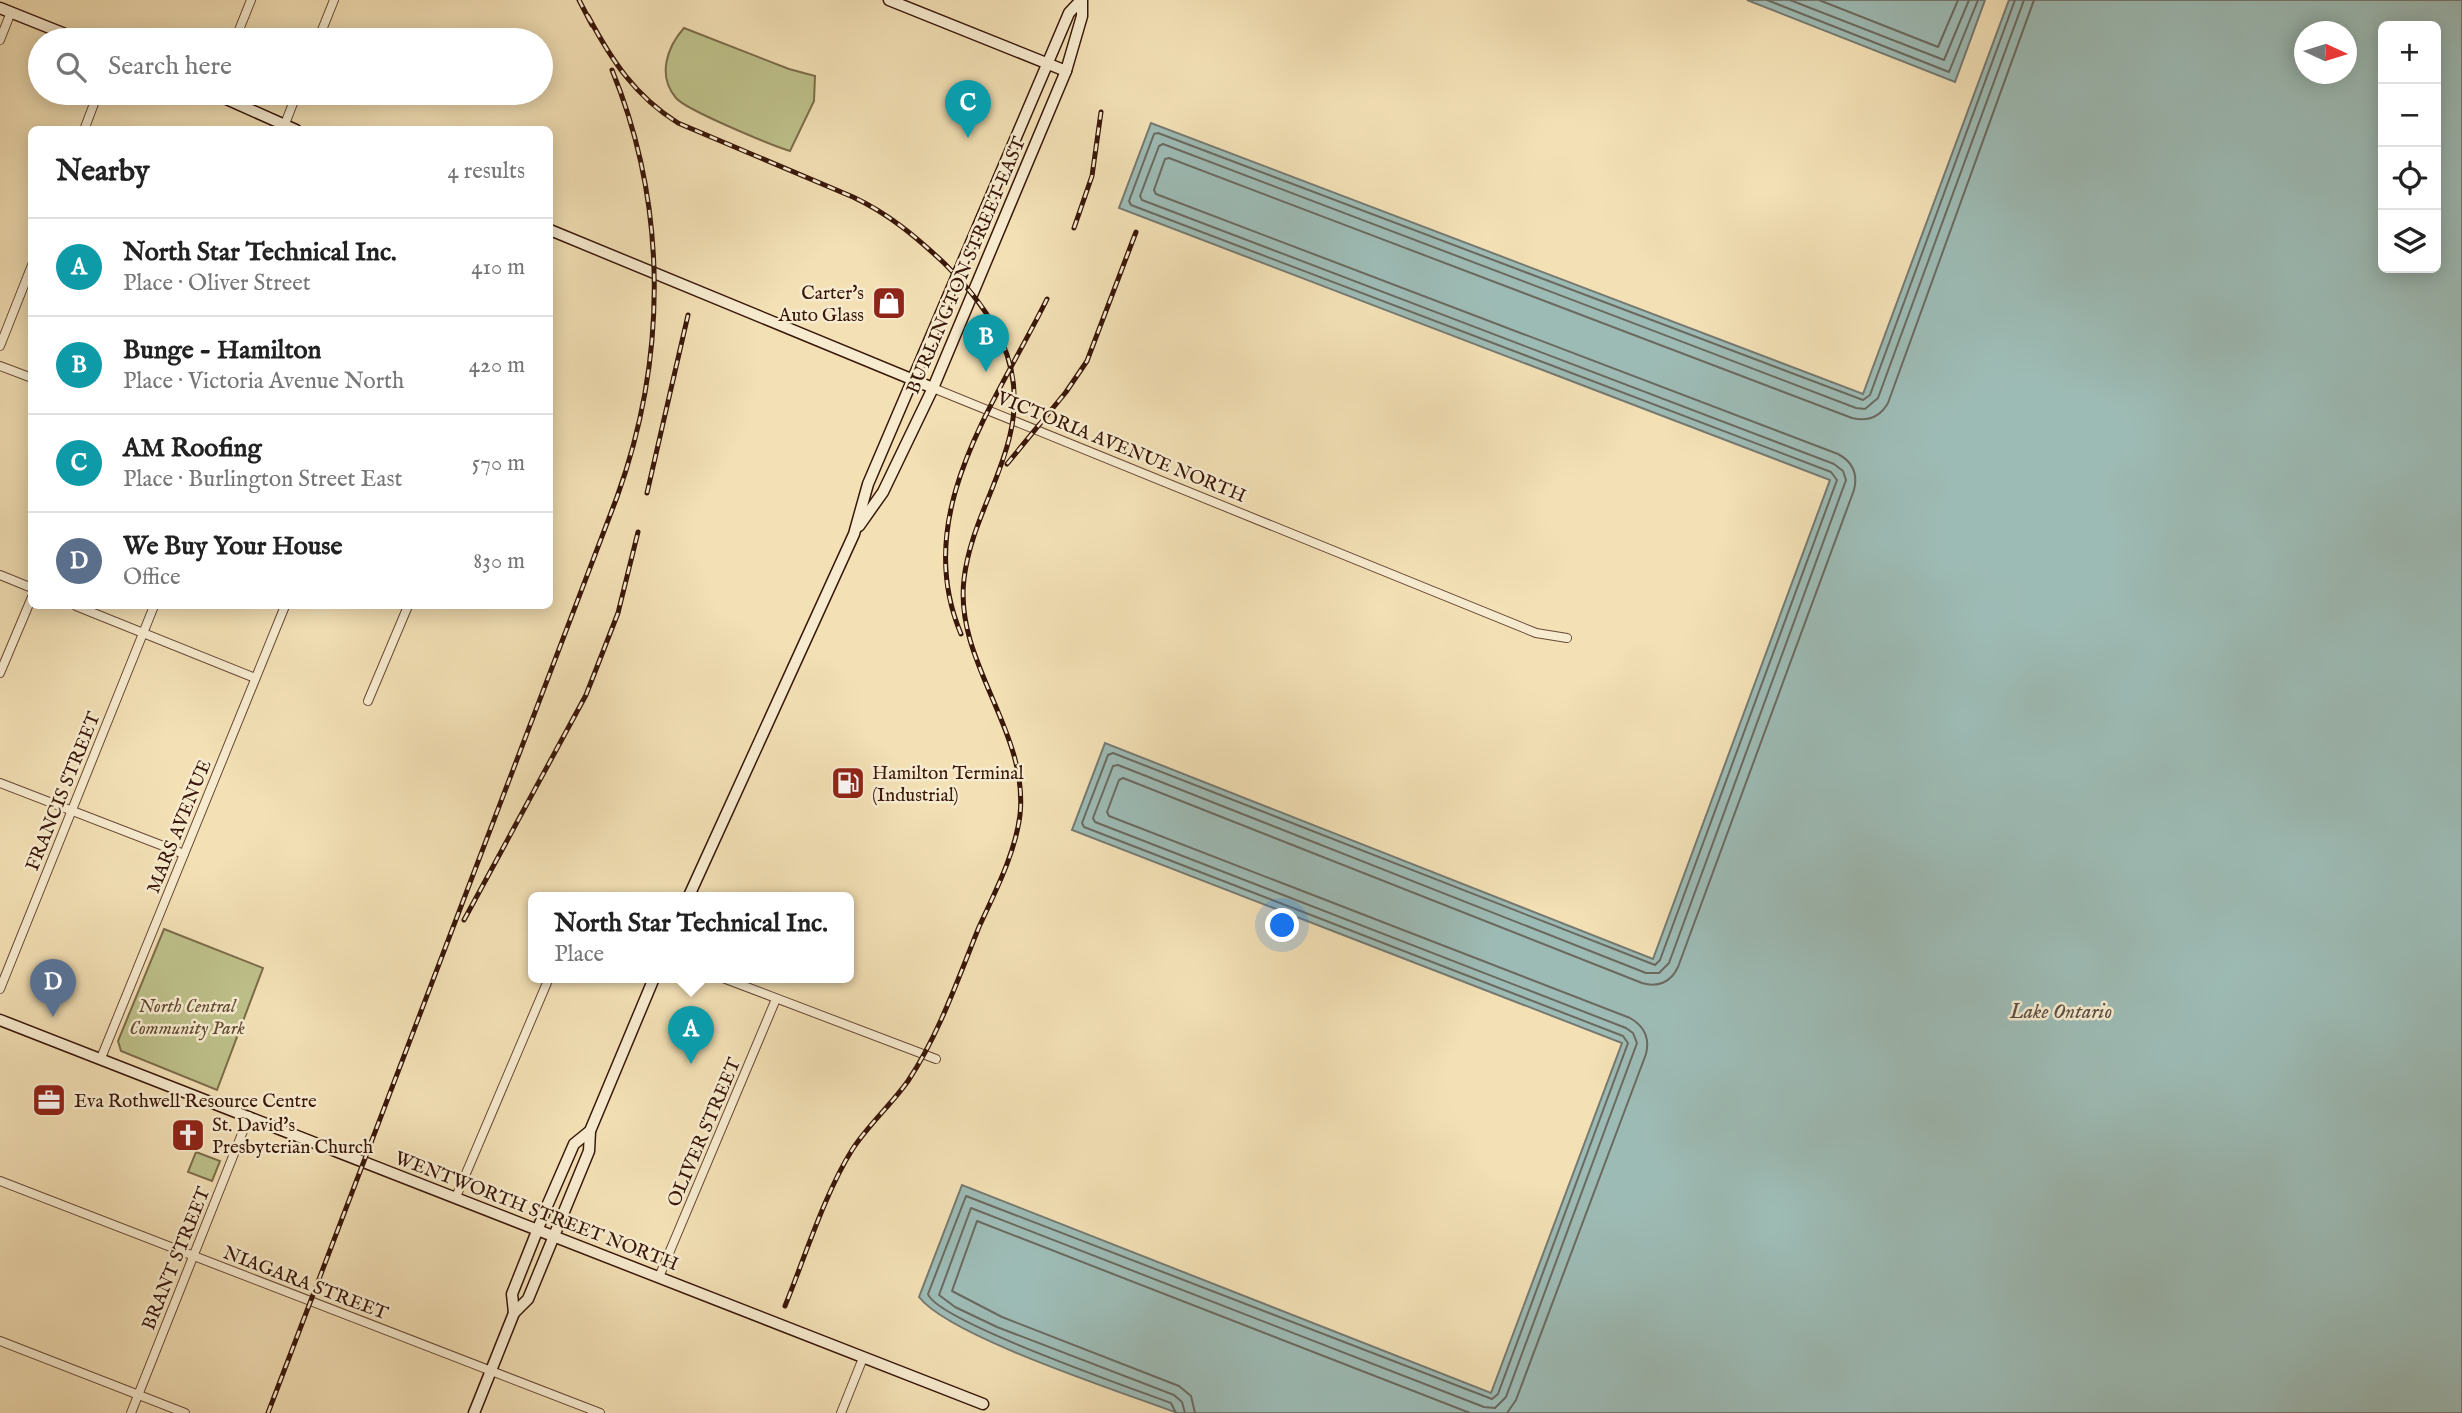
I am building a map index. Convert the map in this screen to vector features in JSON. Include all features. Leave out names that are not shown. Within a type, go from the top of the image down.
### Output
[{"type":"main road","points":[[889,0],[1066,71]]},
{"type":"main road","name":"BURLINGTON STREET EAST","points":[[691,892],[854,534],[868,484],[1069,13],[1081,0]]},
{"type":"main road","name":"BURLINGTON STREET EAST","points":[[854,534],[883,492],[933,388],[1066,71],[1082,16],[1081,0]]},
{"type":"main road","points":[[6,10],[50,28]]},
{"type":"main road","points":[[238,105],[282,126]]},
{"type":"main road","name":"VICTORIA AVENUE NORTH","points":[[553,231],[933,388]]},
{"type":"main road","points":[[474,1413],[514,1313],[528,1299],[589,1151],[590,1131],[652,983]]},
{"type":"main road","name":"WENTWORTH STREET NORTH","points":[[0,1020],[249,1115],[983,1404]]},
{"type":"main road","points":[[514,1313],[512,1294],[538,1229],[574,1144],[590,1131]]},
{"type":"street","points":[[239,28],[251,0]]},
{"type":"street","points":[[323,28],[334,0]]},
{"type":"street","points":[[0,40],[6,10]]},
{"type":"street","points":[[86,126],[94,105]]},
{"type":"street","points":[[284,126],[292,105]]},
{"type":"street","points":[[0,346],[28,282]]},
{"type":"street","points":[[0,366],[28,376]]},
{"type":"street","name":"VICTORIA AVENUE NORTH","points":[[933,388],[1536,633],[1567,638]]},
{"type":"street","points":[[0,575],[28,586]]},
{"type":"street","points":[[0,674],[28,607]]},
{"type":"street","points":[[83,609],[256,678]]},
{"type":"street","name":"FRANCIS STREET","points":[[0,989],[153,609]]},
{"type":"street","name":"MARS AVENUE","points":[[101,1058],[284,609]]},
{"type":"street","points":[[368,701],[407,609]]},
{"type":"street","points":[[0,783],[184,853]]},
{"type":"street","points":[[456,1196],[547,983]]},
{"type":"street","points":[[736,983],[936,1059]]},
{"type":"street","name":"OLIVER STREET","points":[[659,1277],[776,999]]},
{"type":"street","name":"BRANT STREET","points":[[131,1413],[249,1115]]},
{"type":"street","name":"NIAGARA STREET","points":[[0,1181],[600,1413]]},
{"type":"street","points":[[0,1340],[185,1413]]},
{"type":"street","points":[[841,1413],[863,1357]]},
{"type":"green space","points":[[684,28],[789,69],[815,76],[814,101],[790,151],[711,118],[676,98],[667,80],[666,62],[673,44]]},
{"type":"green space","name":"North Central Community Park","points":[[164,929],[263,968],[217,1090],[121,1051],[118,1041]]},
{"type":"green space","points":[[196,1152],[220,1161],[212,1181],[188,1172]]},
{"type":"water","points":[[1747,0],[1985,0],[1955,82]]},
{"type":"water","name":"Lake Ontario","points":[[2009,0],[2462,0],[2462,1413],[1177,1413],[1000,1346],[937,1313],[919,1297],[962,1185],[1491,1393],[1622,1043],[1072,830],[1105,743],[1653,959],[1830,480],[1119,208],[1151,123],[1863,394]]},
{"type":"railway","points":[[579,0],[592,25]]},
{"type":"railway","points":[[588,16],[626,76],[649,101],[678,123],[853,197],[890,218],[923,244],[961,281],[990,320],[1001,340],[1014,385],[1010,435],[972,541],[964,579],[964,610],[970,639],[1004,725],[1020,784],[1020,815],[1014,844],[939,1025],[908,1081],[858,1141],[842,1167],[824,1205],[785,1306]]},
{"type":"railway","points":[[268,1413],[617,497],[633,445],[645,391],[652,337],[654,283],[651,229],[643,175],[630,122],[612,70]]},
{"type":"railway","points":[[1074,228],[1092,176],[1101,112]]},
{"type":"railway","points":[[1007,464],[1066,392],[1087,361],[1136,232]]},
{"type":"railway","points":[[961,634],[948,589],[946,546],[952,503],[966,460],[984,419],[1047,299]]},
{"type":"railway","points":[[647,493],[688,315]]},
{"type":"railway","points":[[464,920],[586,695],[618,613],[638,532]]},
{"type":"place","name":"AM Roofing","points":[[968,138]]},
{"type":"place","name":"Carter's Auto Glass","points":[[889,303]]},
{"type":"place","name":"Bunge - Hamilton","points":[[986,372]]},
{"type":"place","name":"Hamilton Terminal (Industrial)","points":[[848,783]]},
{"type":"place","name":"We Buy Your House","points":[[53,1017]]},
{"type":"place","name":"North Star Technical Inc.","points":[[691,1064]]},
{"type":"place","name":"Eva Rothwell Resource Centre","points":[[49,1100]]},
{"type":"place","name":"St. David's Presbyterian Church","points":[[188,1135]]}]
